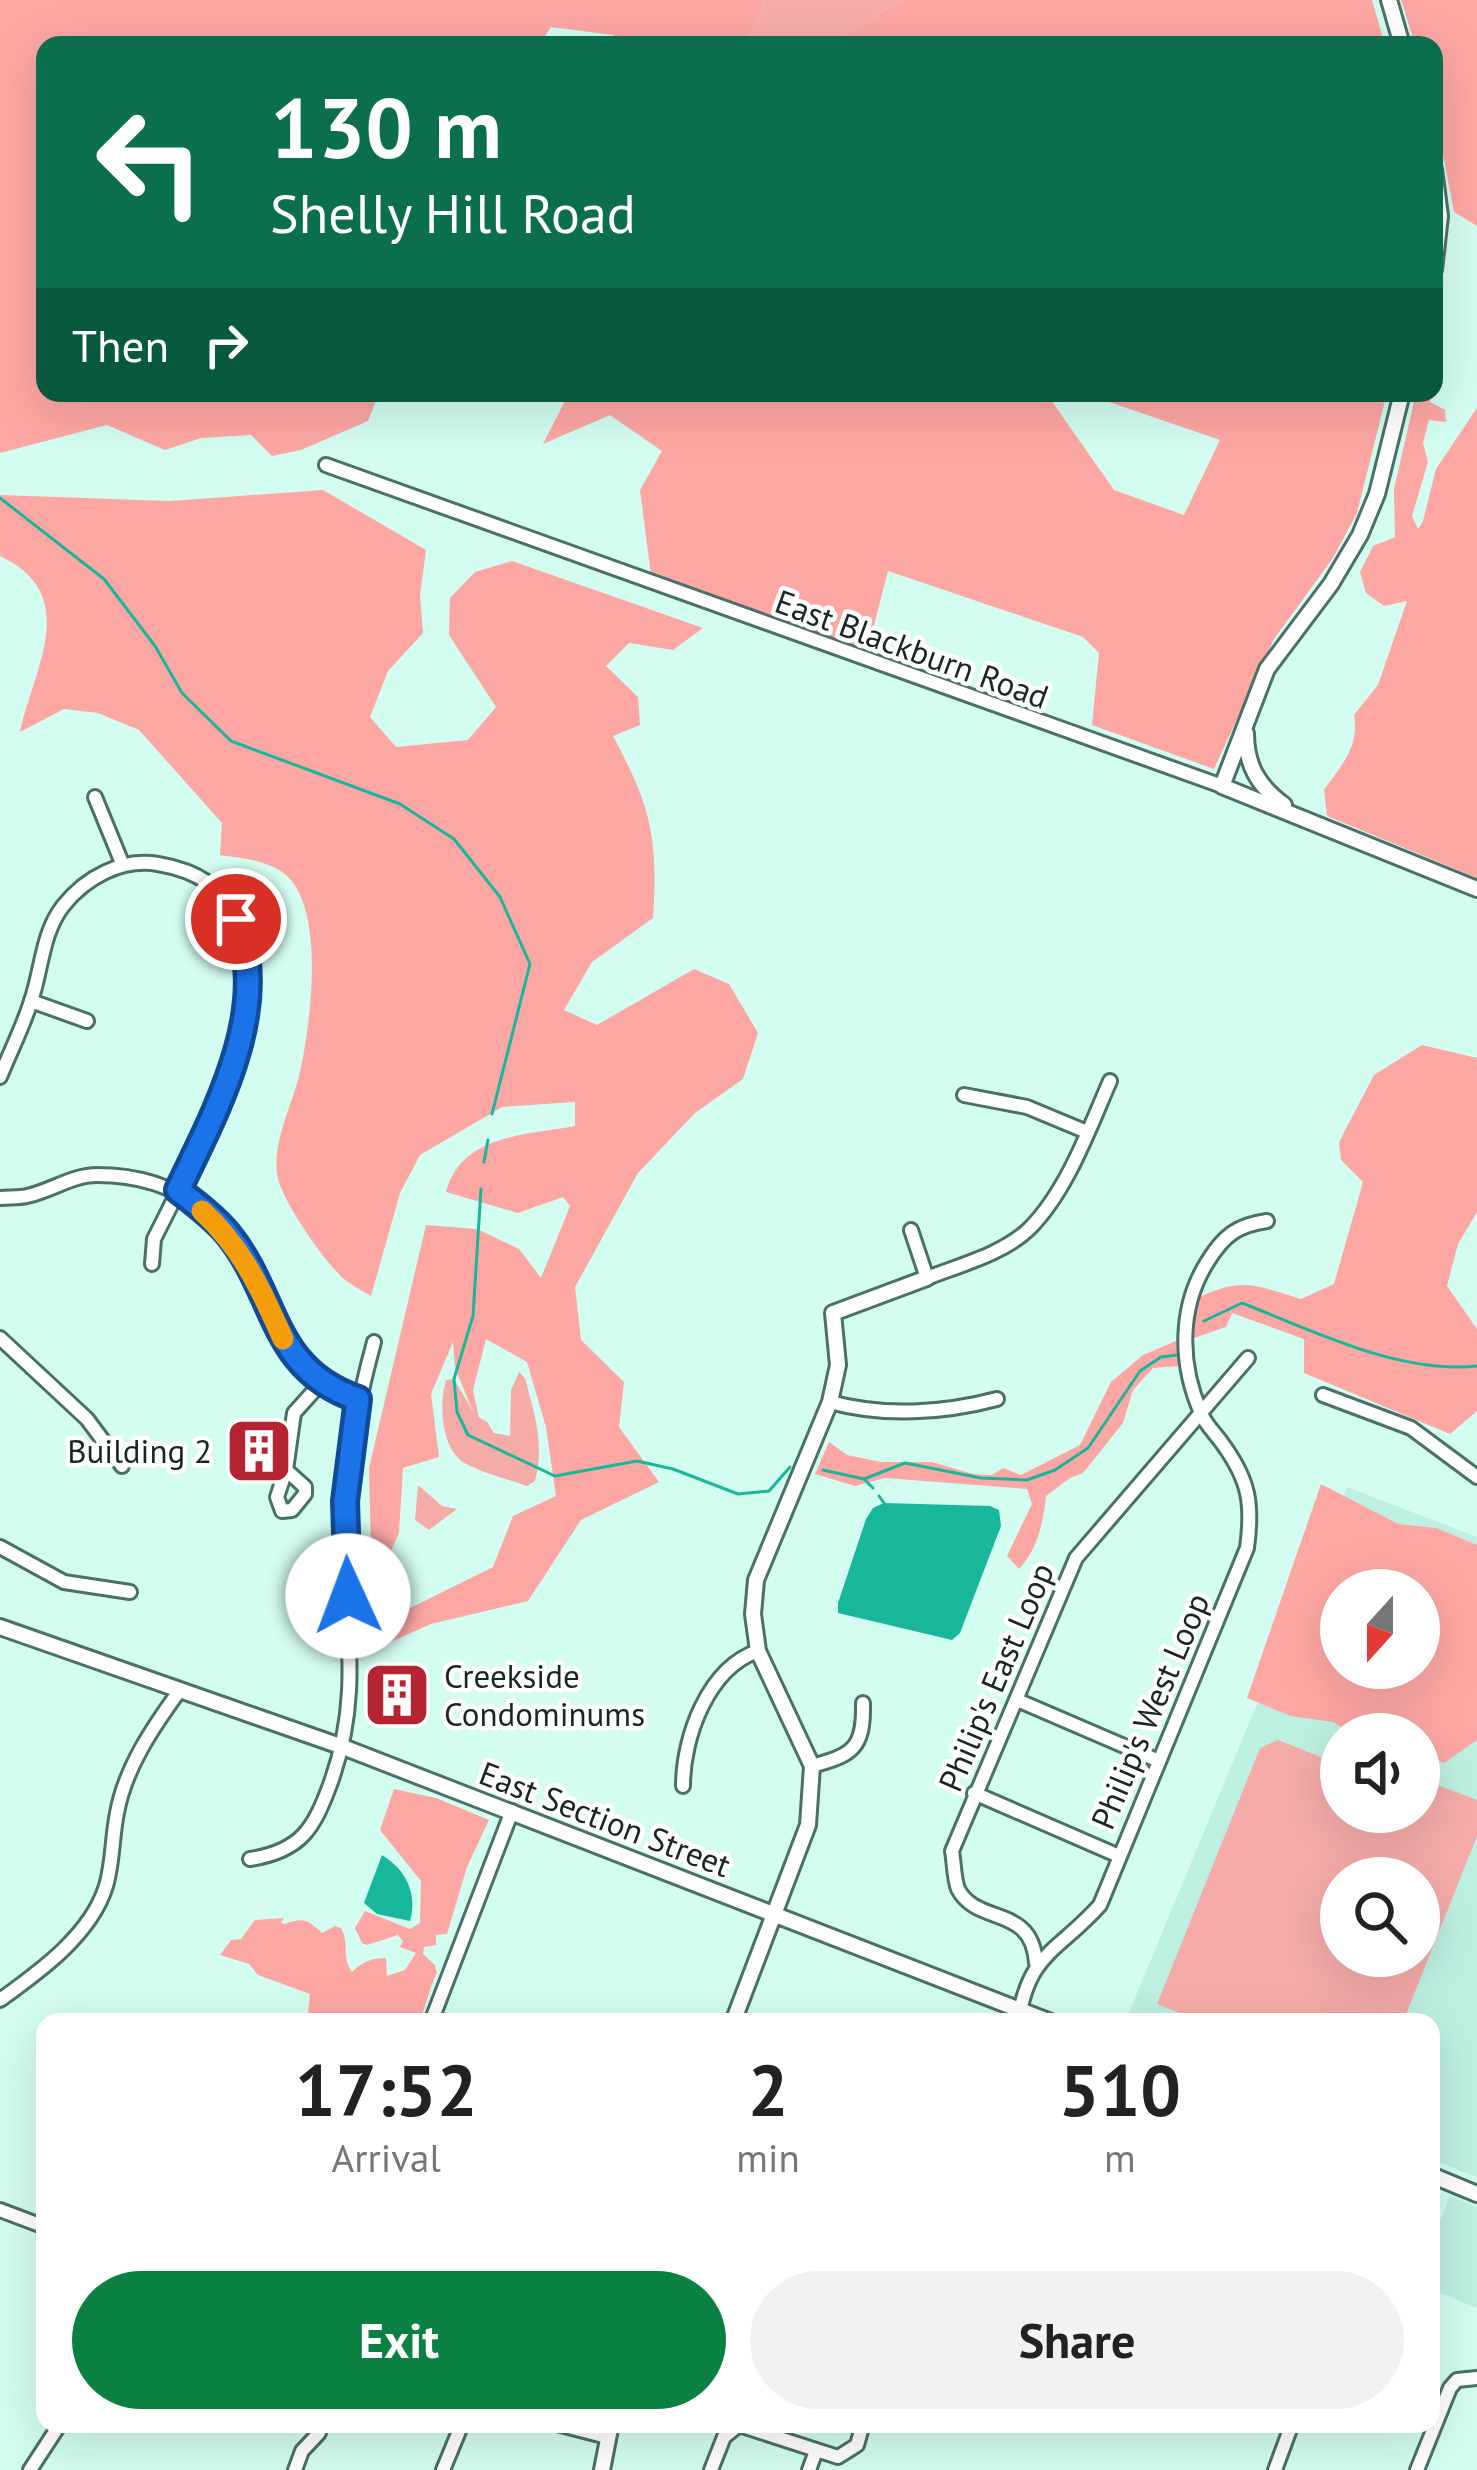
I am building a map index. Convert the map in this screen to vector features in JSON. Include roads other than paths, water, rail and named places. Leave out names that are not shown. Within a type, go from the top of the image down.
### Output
[{"type":"street","points":[[1389,0],[1399,36]]},
{"type":"street","points":[[1222,786],[1267,669],[1331,584],[1360,535],[1377,494],[1400,402]]},
{"type":"street","name":"East Blackburn Road","points":[[326,465],[1222,786],[1477,889]]},
{"type":"street","points":[[1246,722],[1247,760],[1256,779],[1304,819]]},
{"type":"street","points":[[95,797],[122,863]]},
{"type":"street","points":[[0,1077],[32,1000],[50,926],[82,886],[122,863],[154,863],[181,869],[220,895],[246,942],[249,977],[221,1099],[154,1239],[152,1264]]},
{"type":"street","points":[[32,1000],[87,1021]]},
{"type":"street","points":[[737,2013],[808,1826],[812,1766],[758,1651],[753,1614],[756,1580],[830,1402],[838,1365],[833,1312],[990,1253],[1027,1231],[1049,1203],[1110,1081]]},
{"type":"street","points":[[964,1095],[1027,1107],[1088,1132]]},
{"type":"street","points":[[0,1198],[29,1196],[92,1174],[138,1177],[178,1190],[228,1234],[265,1296],[285,1344],[322,1382],[358,1399]]},
{"type":"street","points":[[1201,1415],[1188,1367],[1184,1315],[1196,1280],[1213,1252],[1240,1225],[1267,1221]]},
{"type":"street","points":[[911,1230],[927,1278]]},
{"type":"street","points":[[0,1338],[87,1419],[122,1466]]},
{"type":"street","points":[[250,1858],[270,1856],[300,1841],[321,1808],[343,1747],[352,1687],[345,1501],[358,1399],[374,1342]]},
{"type":"street","name":"Philip's East Loop","points":[[1036,1963],[1035,1948],[1015,1921],[975,1906],[958,1889],[952,1850],[1076,1558],[1248,1358]]},
{"type":"street","points":[[286,1470],[293,1413],[322,1382]]},
{"type":"street","points":[[1323,1395],[1411,1428],[1477,1477]]},
{"type":"street","points":[[830,1402],[870,1412],[963,1408],[998,1399]]},
{"type":"street","name":"Philip's West Loop","points":[[1036,1963],[1075,1934],[1100,1905],[1247,1548],[1252,1508],[1241,1471],[1201,1415]]},
{"type":"street","points":[[0,1547],[64,1582],[130,1592]]},
{"type":"street","name":"East Section Street","points":[[0,1627],[512,1811],[1012,2013]]},
{"type":"street","points":[[683,1786],[683,1759],[710,1691],[727,1666],[758,1651]]},
{"type":"street","points":[[0,2000],[41,1970],[89,1918],[106,1887],[121,1793],[136,1756],[180,1690]]},
{"type":"street","points":[[1017,1700],[1159,1761]]},
{"type":"street","points":[[812,1766],[842,1758],[855,1747],[864,1728],[863,1703]]},
{"type":"street","points":[[974,1793],[1119,1856]]},
{"type":"street","points":[[434,2013],[512,1811]]},
{"type":"street","points":[[1020,2013],[1036,1963]]},
{"type":"street","points":[[1440,2179],[1477,2194]]},
{"type":"street","points":[[0,2210],[36,2224]]},
{"type":"street","points":[[1440,2413],[1457,2380],[1477,2378]]},
{"type":"street","points":[[30,2470],[54,2433]]},
{"type":"street","points":[[295,2470],[302,2451],[318,2433]]},
{"type":"street","points":[[447,2467],[459,2433]]},
{"type":"street","points":[[602,2470],[608,2433]]},
{"type":"street","points":[[711,2470],[729,2433]]},
{"type":"street","points":[[772,2433],[838,2457],[856,2444],[860,2433]]},
{"type":"street","points":[[1275,2470],[1289,2433]]},
{"type":"street","points":[[1417,2470],[1432,2433]]},
{"type":"street","points":[[809,2470],[816,2451]]},
{"type":"waterway","points":[[0,498],[104,579],[155,646],[182,693],[231,741],[400,804],[454,839],[500,897],[530,964],[492,1114]]},
{"type":"waterway","points":[[484,1162],[488,1140]]},
{"type":"waterway","points":[[481,1189],[473,1316],[454,1379],[457,1412],[468,1435],[555,1476],[637,1461],[738,1494],[769,1491],[790,1467]]},
{"type":"waterway","points":[[1204,1321],[1242,1303],[1387,1357],[1447,1367],[1477,1366]]},
{"type":"waterway","points":[[823,1470],[864,1479],[905,1463],[981,1478],[1027,1480],[1055,1470],[1088,1448],[1140,1371],[1161,1357],[1177,1355]]},
{"type":"waterway","points":[[865,1480],[873,1488]]},
{"type":"waterway","points":[[879,1496],[884,1503]]},
{"type":"place","name":"Building 2","points":[[259,1451]]},
{"type":"place","name":"Creekside Condominums","points":[[397,1695]]}]
